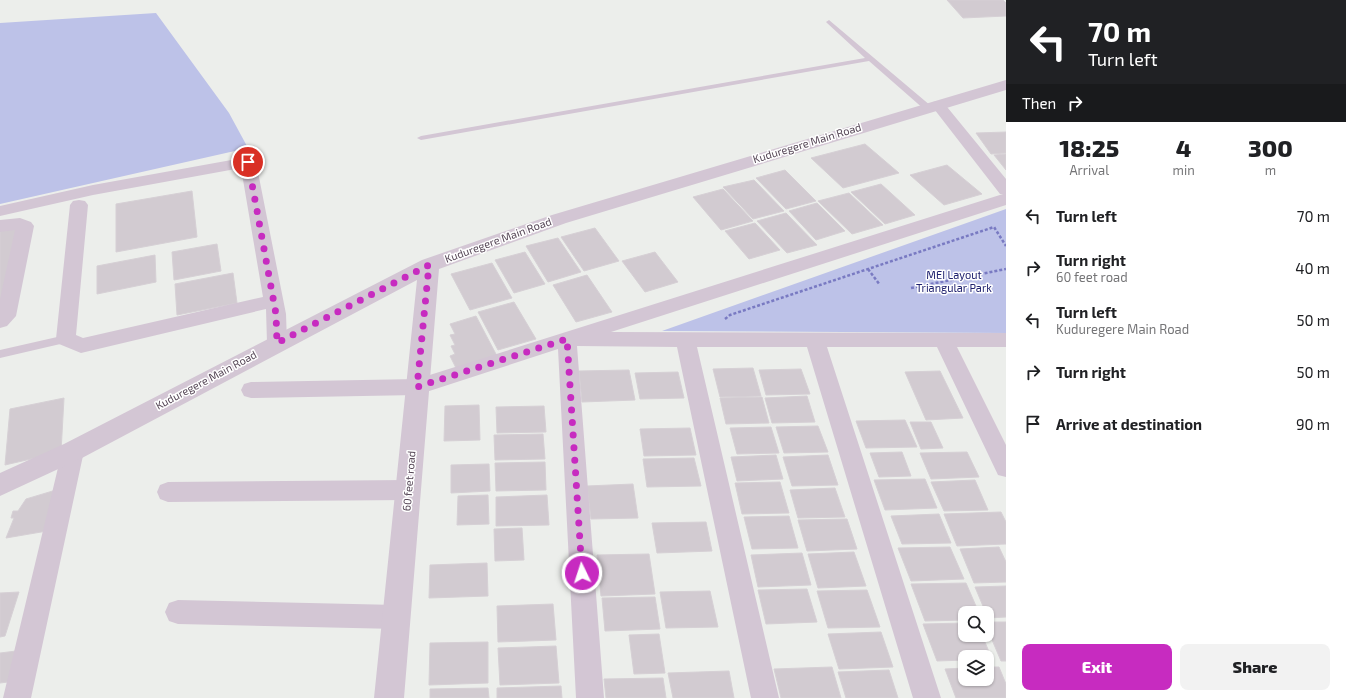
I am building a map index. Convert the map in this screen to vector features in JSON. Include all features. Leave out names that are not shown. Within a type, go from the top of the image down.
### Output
[{"type":"street","name":"Kuduregere Main Road","points":[[0,485],[73,451],[277,343],[429,265],[559,219],[1006,85]]},
{"type":"street","points":[[933,106],[1006,190]]},
{"type":"street","points":[[0,211],[93,190],[248,162],[259,218],[264,258],[276,314],[277,343]]},
{"type":"street","points":[[251,390],[417,387],[1006,199]]},
{"type":"street","points":[[79,205],[66,339],[81,346],[273,301]]},
{"type":"street","points":[[0,226],[20,224],[24,226],[6,316],[0,321]]},
{"type":"street","name":"60 feet road","points":[[389,698],[429,265]]},
{"type":"street","points":[[567,339],[1006,340]]},
{"type":"street","points":[[567,339],[590,698]]},
{"type":"street","points":[[685,340],[765,698]]},
{"type":"street","points":[[815,340],[927,698]]},
{"type":"street","points":[[944,340],[1006,468]]},
{"type":"street","points":[[17,698],[73,451]]},
{"type":"street","points":[[168,492],[408,490]]},
{"type":"street","points":[[178,612],[397,617]]},
{"type":"lane","points":[[829,22],[870,58],[933,106]]},
{"type":"lane","points":[[421,138],[870,58]]},
{"type":"lane","points":[[0,354],[66,339]]},
{"type":"path","points":[[730,315],[994,227],[1006,246]]},
{"type":"path","points":[[868,269],[880,285]]},
{"type":"path","points":[[911,288],[1006,270]]},
{"type":"green space","points":[[156,13],[229,113],[248,148],[0,204],[0,23]]},
{"type":"green space","name":"MEI Layout Triangular Park","points":[[1006,209],[1006,333],[662,331]]},
{"type":"building","points":[[947,0],[1003,0],[1006,3],[1006,16],[963,18]]},
{"type":"building","points":[[1006,132],[1006,153],[991,154],[976,133]]},
{"type":"building","points":[[865,144],[899,173],[843,188],[811,158]]},
{"type":"building","points":[[1006,154],[1006,170],[994,155]]},
{"type":"building","points":[[947,165],[982,194],[944,205],[910,175]]},
{"type":"building","points":[[785,170],[816,201],[786,209],[756,178]]},
{"type":"building","points":[[754,180],[784,211],[753,219],[723,187]]},
{"type":"building","points":[[881,184],[915,215],[885,224],[851,192]]},
{"type":"building","points":[[723,189],[753,221],[721,230],[693,197]]},
{"type":"building","points":[[192,191],[197,237],[116,252],[116,204]]},
{"type":"building","points":[[849,193],[883,225],[852,234],[818,201]]},
{"type":"building","points":[[817,203],[845,231],[816,240],[789,211]]},
{"type":"building","points":[[786,213],[817,245],[787,253],[757,221]]},
{"type":"building","points":[[755,223],[780,250],[749,259],[725,231]]},
{"type":"building","points":[[18,228],[0,315],[0,231]]},
{"type":"building","points":[[595,228],[619,261],[584,271],[561,237]]},
{"type":"building","points":[[558,238],[581,272],[548,282],[526,246]]},
{"type":"building","points":[[217,244],[221,271],[174,280],[172,252]]},
{"type":"building","points":[[525,252],[545,284],[514,293],[495,260]]},
{"type":"building","points":[[655,252],[678,282],[645,292],[622,261]]},
{"type":"building","points":[[155,255],[156,282],[97,294],[97,266]]},
{"type":"building","points":[[492,263],[512,298],[470,310],[451,274]]},
{"type":"building","points":[[233,273],[237,303],[177,315],[175,284]]},
{"type":"building","points":[[587,275],[612,312],[576,322],[553,285]]},
{"type":"building","points":[[514,302],[536,339],[498,350],[478,312]]},
{"type":"building","points":[[476,316],[497,356],[456,368],[450,356],[455,354],[451,346],[455,345],[450,335],[455,334],[450,324]]},
{"type":"building","points":[[753,368],[761,396],[720,397],[713,369]]},
{"type":"building","points":[[801,369],[810,394],[766,395],[759,370]]},
{"type":"building","points":[[629,370],[635,400],[582,402],[579,371]]},
{"type":"building","points":[[940,371],[963,418],[926,420],[905,372]]},
{"type":"building","points":[[678,372],[684,398],[640,399],[635,373]]},
{"type":"building","points":[[807,396],[815,422],[772,423],[765,398]]},
{"type":"building","points":[[762,397],[769,423],[726,424],[720,398]]},
{"type":"building","points":[[64,398],[61,452],[5,465],[10,409]]},
{"type":"building","points":[[479,405],[480,440],[444,441],[445,406]]},
{"type":"building","points":[[544,406],[546,432],[497,433],[496,407]]},
{"type":"building","points":[[905,420],[917,447],[866,448],[856,421]]},
{"type":"building","points":[[910,422],[931,422],[943,448],[921,449]]},
{"type":"building","points":[[818,426],[828,452],[784,453],[776,427]]},
{"type":"building","points":[[771,427],[779,453],[737,454],[730,428]]},
{"type":"building","points":[[690,428],[696,455],[644,456],[640,429]]},
{"type":"building","points":[[543,434],[545,459],[495,460],[494,435]]},
{"type":"building","points":[[902,452],[911,476],[879,477],[870,453]]},
{"type":"building","points":[[967,452],[979,477],[931,479],[920,453]]},
{"type":"building","points":[[776,455],[783,479],[737,481],[731,457]]},
{"type":"building","points":[[828,455],[838,485],[792,486],[783,457]]},
{"type":"building","points":[[694,458],[701,486],[647,487],[643,459]]},
{"type":"building","points":[[545,462],[546,490],[496,491],[495,463]]},
{"type":"building","points":[[489,464],[490,491],[451,493],[451,465]]},
{"type":"building","points":[[925,479],[937,508],[885,510],[874,480]]},
{"type":"building","points":[[975,480],[988,510],[944,511],[931,482]]},
{"type":"building","points":[[780,482],[789,513],[742,514],[735,483]]},
{"type":"building","points":[[633,484],[638,518],[591,519],[587,486]]},
{"type":"building","points":[[835,488],[845,517],[798,518],[790,490]]},
{"type":"building","points":[[56,490],[47,531],[6,538],[14,518],[11,518],[13,511],[18,511],[26,499]]},
{"type":"building","points":[[488,495],[489,524],[457,525],[458,496]]},
{"type":"building","points":[[547,495],[549,525],[496,526],[496,497]]},
{"type":"building","points":[[1001,512],[1006,522],[1006,544],[957,546],[944,514]]},
{"type":"building","points":[[939,514],[951,543],[902,544],[891,516]]},
{"type":"building","points":[[789,516],[798,548],[752,549],[744,517]]},
{"type":"building","points":[[847,519],[857,549],[807,551],[798,520]]},
{"type":"building","points":[[706,522],[712,551],[657,553],[652,523]]},
{"type":"building","points":[[522,528],[524,560],[495,561],[494,529]]},
{"type":"building","points":[[950,547],[964,579],[911,581],[898,548]]},
{"type":"building","points":[[999,547],[1006,562],[1006,582],[974,583],[960,549]]},
{"type":"building","points":[[854,552],[866,586],[818,588],[808,554]]},
{"type":"building","points":[[802,553],[811,585],[758,587],[751,555]]},
{"type":"building","points":[[649,554],[655,594],[601,596],[597,555]]},
{"type":"building","points":[[487,563],[488,596],[429,598],[430,565]]},
{"type":"building","points":[[966,583],[976,606],[958,606],[958,620],[925,621],[911,584]]},
{"type":"building","points":[[1006,586],[1006,617],[994,618],[994,606],[983,606],[975,587]]},
{"type":"building","points":[[807,589],[817,622],[766,624],[758,590]]},
{"type":"building","points":[[867,590],[880,627],[828,628],[817,591]]},
{"type":"building","points":[[710,591],[718,627],[666,628],[660,592]]},
{"type":"building","points":[[19,592],[5,636],[0,637],[0,593]]},
{"type":"building","points":[[655,597],[660,629],[605,631],[602,598]]},
{"type":"building","points":[[553,604],[556,640],[498,642],[497,606]]},
{"type":"building","points":[[994,622],[1006,622],[1006,661],[1001,661],[993,642]]},
{"type":"building","points":[[958,623],[958,642],[985,642],[988,650],[958,650],[958,660],[937,661],[923,624]]},
{"type":"building","points":[[881,632],[893,667],[839,669],[828,634]]},
{"type":"building","points":[[659,634],[665,673],[634,674],[629,635]]},
{"type":"building","points":[[488,642],[488,683],[429,685],[430,643]]},
{"type":"building","points":[[556,646],[559,683],[500,685],[498,648]]},
{"type":"building","points":[[16,651],[8,682],[0,683],[0,653]]},
{"type":"building","points":[[832,667],[841,698],[781,698],[774,669]]},
{"type":"building","points":[[994,667],[999,667],[1006,684],[1006,698],[956,698],[945,669],[958,668],[958,686],[994,686]]},
{"type":"building","points":[[889,670],[898,698],[846,698],[838,672]]},
{"type":"building","points":[[729,671],[734,698],[673,698],[668,673]]},
{"type":"building","points":[[663,678],[666,698],[606,698],[604,679]]},
{"type":"building","points":[[561,686],[562,698],[497,698],[497,688]]},
{"type":"building","points":[[488,688],[489,698],[430,698],[430,689]]},
{"type":"route","points":[[248,162],[259,218],[264,258],[276,314],[277,343],[429,265],[417,387],[567,339],[582,573]]}]
